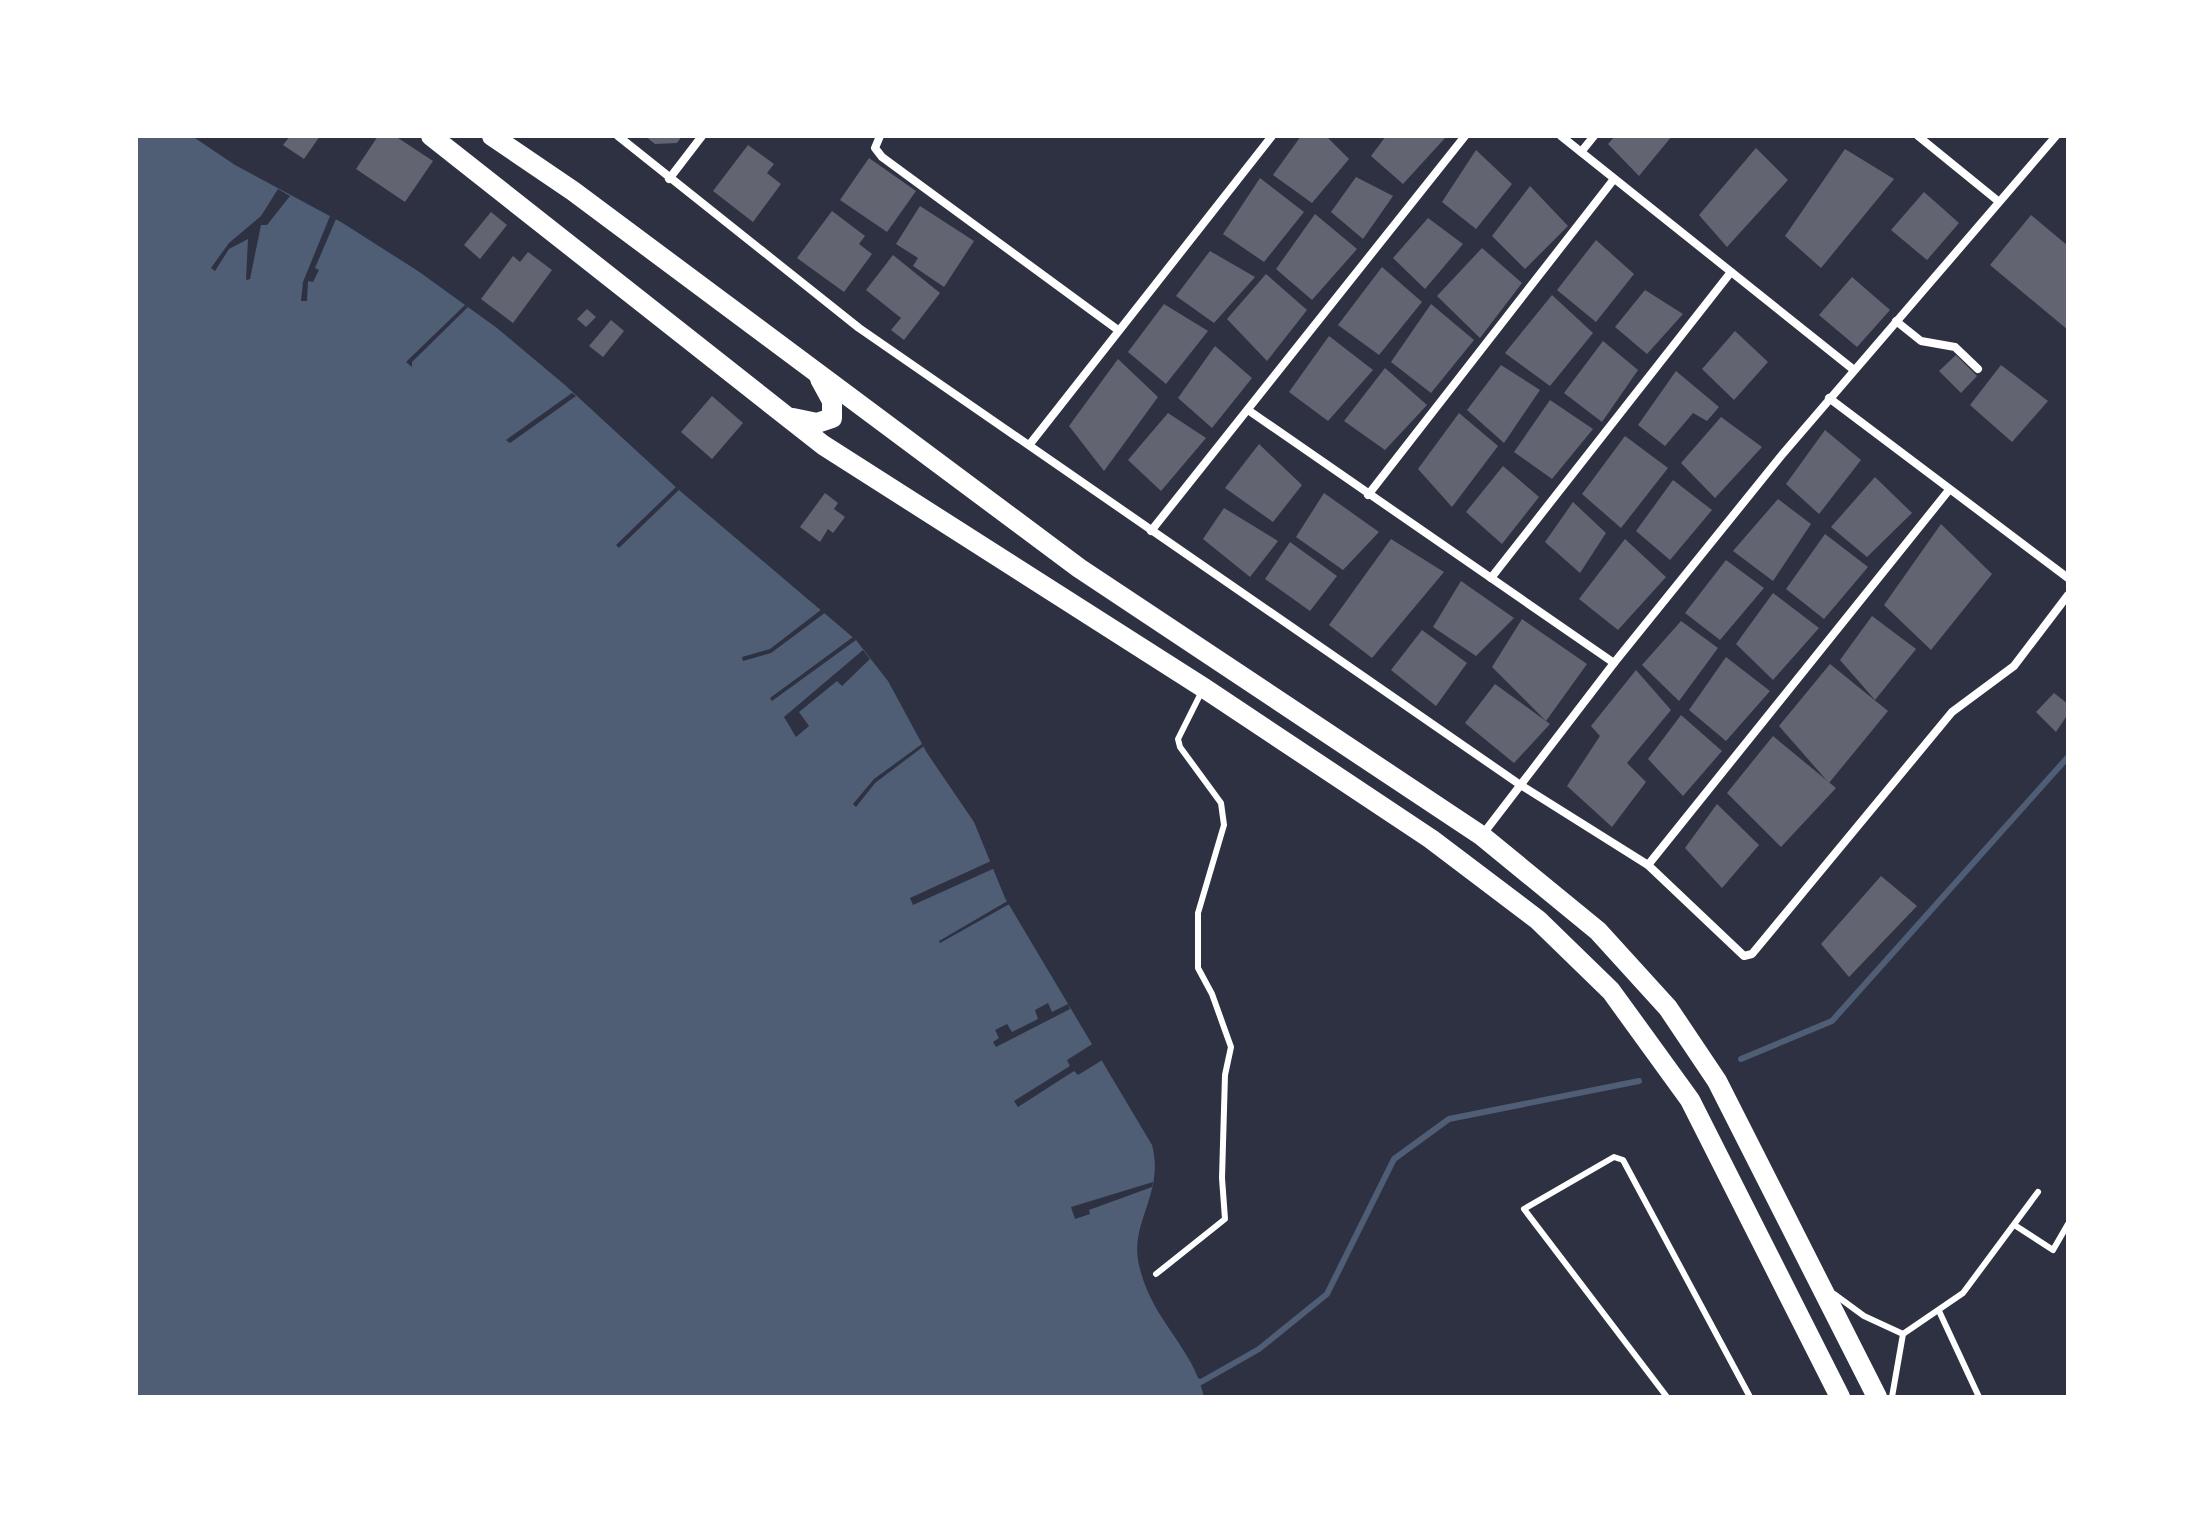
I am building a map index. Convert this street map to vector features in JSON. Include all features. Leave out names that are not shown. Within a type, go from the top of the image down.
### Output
[{"type":"highway","points":[[431,136],[780,414],[1204,688],[1497,887],[1584,963],[1611,991],[1690,1100],[1840,1397]]},
{"type":"highway","points":[[492,136],[573,191],[1079,568],[1482,836],[1560,896],[1598,931],[1668,1008],[1717,1081],[1877,1397]]},
{"type":"highway","points":[[780,414],[817,423],[832,418],[832,401],[816,372]]},
{"type":"street","points":[[618,136],[859,328],[1519,784],[1648,865],[1744,956],[1752,954],[1952,712],[2014,666],[2035,643],[2068,595]]},
{"type":"street","points":[[669,179],[702,136]]},
{"type":"street","points":[[880,136],[875,148],[882,157],[1118,330]]},
{"type":"street","points":[[1030,444],[1272,136]]},
{"type":"street","points":[[1151,531],[1465,136]]},
{"type":"street","points":[[1561,136],[1854,370]]},
{"type":"street","points":[[1581,152],[1594,136]]},
{"type":"street","points":[[1918,136],[1998,201]]},
{"type":"street","points":[[1482,836],[1614,663],[1829,398],[2056,136]]},
{"type":"street","points":[[1368,495],[1614,179]]},
{"type":"street","points":[[1491,578],[1731,272]]},
{"type":"street","points":[[1896,321],[1921,341],[1955,347],[1978,369]]},
{"type":"street","points":[[1829,398],[2068,578]]},
{"type":"street","points":[[1248,410],[1614,663]]},
{"type":"street","points":[[1648,865],[1949,490]]},
{"type":"lane","points":[[1156,1274],[1225,1219],[1222,1178],[1224,1091],[1231,1047],[1212,994],[1198,968],[1198,913],[1224,825],[1221,803],[1180,747],[1178,739],[1204,688]]},
{"type":"lane","points":[[1667,1397],[1524,1209],[1614,1157],[1623,1160],[1750,1397]]},
{"type":"lane","points":[[1892,1397],[1903,1334],[1963,1293],[2016,1226],[2038,1192]]},
{"type":"lane","points":[[2016,1226],[2053,1250],[2068,1224]]},
{"type":"lane","points":[[1822,1286],[1864,1316],[1903,1334]]},
{"type":"lane","points":[[1939,1311],[1979,1397]]},
{"type":"water","points":[[136,136],[192,136],[235,165],[341,222],[418,271],[497,328],[565,385],[679,490],[856,640],[888,681],[927,753],[974,822],[1005,898],[1152,1145],[1154,1178],[1139,1235],[1139,1265],[1153,1302],[1191,1363],[1204,1397],[136,1397]]},
{"type":"pier","points":[[278,189],[290,196],[267,225],[261,225],[250,279],[246,280],[248,239],[229,249],[215,271],[211,268],[229,243],[261,216]]},
{"type":"pier","points":[[330,216],[336,219],[315,268],[319,270],[313,282],[308,281],[307,301],[301,301],[303,282]]},
{"type":"pier","points":[[465,305],[468,307],[412,362],[412,367],[406,362]]},
{"type":"pier","points":[[572,393],[576,396],[510,443],[506,440]]},
{"type":"pier","points":[[676,487],[679,490],[619,548],[616,545]]},
{"type":"pier","points":[[822,609],[826,612],[771,653],[743,661],[742,657],[770,649]]},
{"type":"pier","points":[[853,637],[856,640],[772,701],[770,698]]},
{"type":"pier","points":[[863,650],[870,659],[842,686],[837,681],[799,712],[809,726],[796,737],[784,717]]},
{"type":"pier","points":[[922,744],[924,746],[875,783],[856,807],[853,804],[874,779]]},
{"type":"pier","points":[[991,861],[995,868],[913,905],[910,898]]},
{"type":"pier","points":[[1011,899],[1013,902],[940,943],[939,941]]},
{"type":"pier","points":[[1048,1003],[1052,1012],[1068,1004],[1070,1009],[996,1047],[993,1042],[999,1038],[995,1030],[1007,1024],[1012,1032],[1038,1019],[1035,1010]]},
{"type":"pier","points":[[1094,1043],[1104,1059],[1078,1075],[1074,1071],[1018,1107],[1014,1101],[1070,1066],[1067,1060]]},
{"type":"pier","points":[[1153,1182],[1152,1187],[1089,1210],[1090,1214],[1075,1219],[1071,1207]]},
{"type":"building","points":[[290,136],[320,136],[304,159],[283,145]]},
{"type":"building","points":[[378,136],[395,136],[433,161],[405,202],[356,169]]},
{"type":"building","points":[[645,136],[682,136],[677,143],[655,144]]},
{"type":"building","points":[[1301,136],[1326,136],[1349,159],[1312,203],[1273,175]]},
{"type":"building","points":[[1386,136],[1445,138],[1403,184],[1371,156]]},
{"type":"building","points":[[1615,136],[1672,136],[1639,176],[1608,144]]},
{"type":"building","points":[[748,145],[774,164],[767,173],[781,184],[753,222],[713,191]]},
{"type":"building","points":[[1756,148],[1788,180],[1727,247],[1699,215]]},
{"type":"building","points":[[1845,149],[1894,179],[1821,268],[1785,236]]},
{"type":"building","points":[[1476,150],[1512,184],[1476,229],[1442,202]]},
{"type":"building","points":[[869,158],[916,191],[887,232],[840,200]]},
{"type":"building","points":[[1356,177],[1393,196],[1363,239],[1331,212]]},
{"type":"building","points":[[1260,178],[1304,212],[1264,262],[1223,234]]},
{"type":"building","points":[[1530,186],[1568,226],[1525,269],[1492,236]]},
{"type":"building","points":[[1924,192],[1959,223],[1927,260],[1891,230]]},
{"type":"building","points":[[920,206],[974,241],[944,287],[913,266],[918,258],[896,244]]},
{"type":"building","points":[[832,211],[865,236],[859,244],[872,254],[844,292],[797,258]]},
{"type":"building","points":[[491,212],[507,225],[480,259],[464,245]]},
{"type":"building","points":[[1315,214],[1357,249],[1312,300],[1276,269]]},
{"type":"building","points":[[2031,215],[2068,246],[2068,330],[1990,265]]},
{"type":"building","points":[[1428,218],[1463,244],[1425,289],[1393,258]]},
{"type":"building","points":[[1596,240],[1634,274],[1596,322],[1557,290]]},
{"type":"building","points":[[1482,248],[1522,283],[1480,338],[1437,296]]},
{"type":"building","points":[[1210,251],[1255,277],[1214,323],[1176,296]]},
{"type":"building","points":[[528,252],[552,270],[513,323],[481,299],[513,256],[520,262]]},
{"type":"building","points":[[893,255],[940,293],[904,340],[891,330],[901,318],[866,290]]},
{"type":"building","points":[[1382,267],[1422,302],[1379,355],[1338,325]]},
{"type":"building","points":[[1266,274],[1307,310],[1267,361],[1227,319]]},
{"type":"building","points":[[1852,277],[1890,310],[1857,347],[1819,315]]},
{"type":"building","points":[[1645,290],[1683,314],[1647,354],[1615,327]]},
{"type":"building","points":[[1552,295],[1593,333],[1550,386],[1505,353]]},
{"type":"building","points":[[1164,304],[1208,331],[1166,384],[1128,352]]},
{"type":"building","points":[[1431,304],[1474,340],[1431,393],[1391,362]]},
{"type":"building","points":[[587,309],[596,317],[586,327],[577,319]]},
{"type":"building","points":[[611,320],[624,331],[603,357],[589,346]]},
{"type":"building","points":[[1735,331],[1768,362],[1734,400],[1702,369]]},
{"type":"building","points":[[1329,336],[1373,370],[1328,421],[1289,392]]},
{"type":"building","points":[[1603,341],[1638,370],[1602,422],[1564,393]]},
{"type":"building","points":[[1215,346],[1252,378],[1212,428],[1178,398]]},
{"type":"building","points":[[1956,355],[1977,376],[1961,393],[1939,371]]},
{"type":"building","points":[[1118,359],[1158,397],[1104,471],[1069,426]]},
{"type":"building","points":[[1501,365],[1540,390],[1504,443],[1467,410]]},
{"type":"building","points":[[2001,365],[2048,401],[2012,442],[1970,405]]},
{"type":"building","points":[[1385,368],[1427,405],[1385,450],[1344,421]]},
{"type":"building","points":[[1676,371],[1719,407],[1707,421],[1693,413],[1665,446],[1638,425]]},
{"type":"building","points":[[712,396],[743,423],[712,459],[681,432]]},
{"type":"building","points":[[1550,400],[1593,429],[1552,479],[1514,452]]},
{"type":"building","points":[[1168,413],[1206,438],[1161,491],[1128,460]]},
{"type":"building","points":[[1459,413],[1498,446],[1452,507],[1418,469]]},
{"type":"building","points":[[1721,417],[1762,447],[1715,498],[1681,463]]},
{"type":"building","points":[[1825,430],[1861,460],[1819,514],[1786,484]]},
{"type":"building","points":[[1625,436],[1668,468],[1621,528],[1582,494]]},
{"type":"building","points":[[1259,444],[1302,485],[1273,522],[1225,488]]},
{"type":"building","points":[[1503,466],[1539,497],[1502,544],[1466,512]]},
{"type":"building","points":[[1875,477],[1912,513],[1867,557],[1831,527]]},
{"type":"building","points":[[1673,480],[1712,510],[1670,560],[1636,531]]},
{"type":"building","points":[[825,493],[838,503],[834,509],[845,517],[833,533],[828,529],[820,542],[800,527]]},
{"type":"building","points":[[1324,493],[1379,532],[1343,570],[1296,537]]},
{"type":"building","points":[[1778,499],[1811,524],[1773,581],[1733,551]]},
{"type":"building","points":[[1573,502],[1606,533],[1580,573],[1545,542]]},
{"type":"building","points":[[1224,508],[1278,541],[1250,577],[1203,539]]},
{"type":"building","points":[[1941,524],[1992,574],[1931,650],[1884,605]]},
{"type":"building","points":[[1825,534],[1868,567],[1824,619],[1786,589]]},
{"type":"building","points":[[1391,539],[1444,572],[1372,658],[1329,625]]},
{"type":"building","points":[[1625,539],[1666,577],[1618,630],[1579,599]]},
{"type":"building","points":[[1290,542],[1337,576],[1310,611],[1265,579]]},
{"type":"building","points":[[1726,560],[1764,588],[1720,640],[1685,613]]},
{"type":"building","points":[[1461,581],[1514,618],[1476,656],[1433,627]]},
{"type":"building","points":[[1773,593],[1819,628],[1773,680],[1736,644]]},
{"type":"building","points":[[1872,616],[1916,649],[1875,700],[1840,660]]},
{"type":"building","points":[[1522,619],[1587,664],[1546,721],[1492,667]]},
{"type":"building","points":[[1681,621],[1718,648],[1679,701],[1642,665]]},
{"type":"building","points":[[1422,630],[1467,663],[1436,706],[1391,670]]},
{"type":"building","points":[[1726,657],[1770,691],[1726,741],[1689,710]]},
{"type":"building","points":[[1830,664],[1888,711],[1829,783],[1779,726]]},
{"type":"building","points":[[1636,670],[1671,710],[1627,763],[1646,782],[1612,827],[1567,786],[1600,736],[1591,726]]},
{"type":"building","points":[[1495,684],[1550,724],[1514,763],[1465,723]]},
{"type":"building","points":[[2054,693],[2068,704],[2068,714],[2056,732],[2036,712]]},
{"type":"building","points":[[1681,715],[1722,751],[1683,796],[1648,759]]},
{"type":"building","points":[[1773,736],[1836,788],[1781,847],[1727,793]]},
{"type":"building","points":[[1717,804],[1759,845],[1722,888],[1685,848]]},
{"type":"building","points":[[1881,876],[1917,906],[1849,977],[1821,944]]},
{"type":"waterway","points":[[1741,1059],[1832,1021],[2068,757]]},
{"type":"waterway","points":[[1195,1381],[1201,1382],[1259,1349],[1327,1294],[1394,1159],[1449,1119],[1639,1081]]}]
